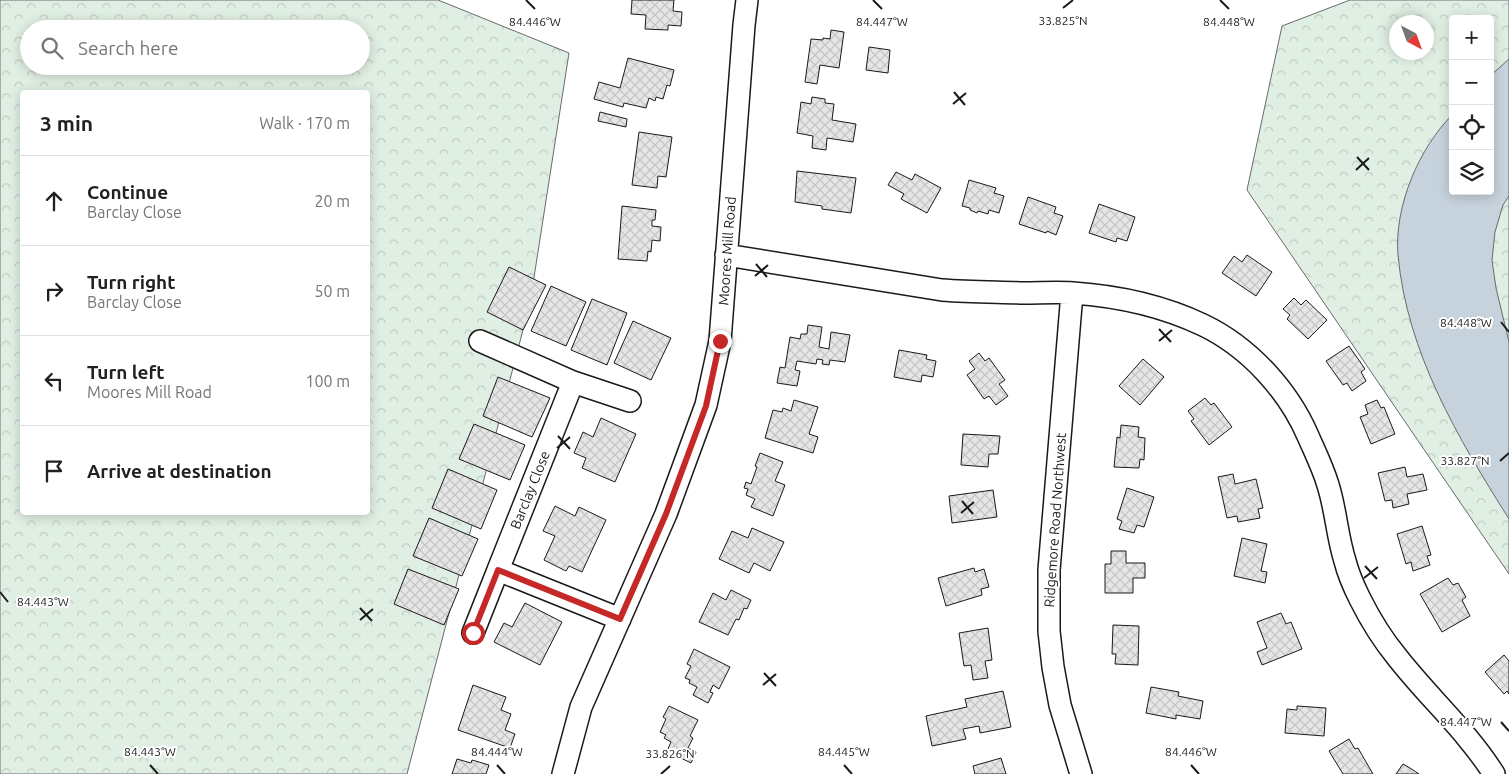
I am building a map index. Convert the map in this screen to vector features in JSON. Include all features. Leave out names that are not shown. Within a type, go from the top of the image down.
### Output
[{"type":"street","name":"Moores Mill Road","points":[[563,774],[582,707],[666,514],[706,406],[720,341],[747,0]]},
{"type":"street","points":[[726,256],[942,290],[1072,293],[1111,297],[1156,307],[1203,325],[1227,339],[1245,353],[1273,380],[1292,405],[1328,485],[1345,562],[1360,598],[1380,632],[1398,658],[1464,732],[1494,774]]},
{"type":"street","name":"Ridgemore Road Northwest","points":[[1072,293],[1049,570],[1049,631],[1060,704],[1081,774]]},
{"type":"street","points":[[480,341],[573,382],[630,401]]},
{"type":"street","name":"Barclay Close","points":[[473,633],[573,382]]},
{"type":"street","points":[[498,570],[620,619]]},
{"type":"green space","points":[[0,0],[438,0],[569,53],[530,303],[407,774],[0,774]]},
{"type":"green space","points":[[1350,0],[1509,0],[1509,574],[1247,190],[1282,26]]},
{"type":"shaded area","points":[[1509,59],[1509,196],[1503,205],[1495,232],[1492,260],[1496,288],[1509,342],[1509,519],[1454,426],[1424,360],[1412,326],[1403,291],[1398,255],[1400,217],[1411,179],[1430,143],[1449,119],[1449,195],[1494,195],[1494,72]]},
{"type":"building","points":[[632,0],[674,0],[673,11],[682,12],[681,26],[668,25],[668,30],[645,29],[646,15],[631,14]]},
{"type":"building","points":[[831,30],[844,32],[839,68],[820,65],[817,84],[805,82],[811,39],[830,39]]},
{"type":"building","points":[[869,47],[890,50],[888,73],[866,70]]},
{"type":"building","points":[[628,58],[674,70],[670,86],[667,85],[663,99],[656,97],[655,101],[649,98],[646,108],[624,103],[623,107],[594,99],[599,82],[620,88]]},
{"type":"building","points":[[812,97],[825,99],[825,103],[834,104],[832,120],[856,124],[853,142],[827,138],[826,150],[812,148],[813,136],[797,133],[801,102],[811,104]]},
{"type":"building","points":[[600,112],[627,119],[626,127],[598,121]]},
{"type":"building","points":[[639,132],[672,137],[666,177],[658,176],[657,188],[632,185]]},
{"type":"building","points":[[797,171],[856,178],[851,213],[822,209],[822,206],[795,202]]},
{"type":"building","points":[[896,172],[912,180],[915,174],[941,188],[927,213],[901,199],[904,194],[888,185]]},
{"type":"building","points":[[969,180],[996,188],[994,193],[1004,196],[999,213],[989,210],[988,214],[978,211],[977,213],[970,210],[970,208],[962,206]]},
{"type":"building","points":[[1028,197],[1056,207],[1054,213],[1063,216],[1056,235],[1019,224]]},
{"type":"building","points":[[1099,204],[1135,217],[1127,241],[1117,238],[1116,242],[1089,233]]},
{"type":"building","points":[[622,206],[656,210],[652,226],[661,227],[660,241],[652,240],[651,252],[648,251],[647,261],[618,259]]},
{"type":"building","points":[[1247,255],[1272,272],[1256,296],[1222,273],[1234,256],[1242,262]]},
{"type":"building","points":[[509,267],[546,285],[523,330],[487,312]]},
{"type":"building","points":[[551,286],[586,302],[566,346],[531,331]]},
{"type":"building","points":[[1294,298],[1301,305],[1306,300],[1327,320],[1308,339],[1287,319],[1290,315],[1283,309]]},
{"type":"building","points":[[592,299],[627,313],[607,365],[571,350]]},
{"type":"building","points":[[633,321],[671,338],[651,380],[614,363]]},
{"type":"building","points":[[808,325],[822,327],[819,347],[829,349],[831,332],[850,335],[845,362],[830,360],[829,365],[822,364],[823,360],[817,359],[816,364],[797,361],[795,370],[800,371],[797,386],[777,383],[780,367],[785,368],[790,337],[800,339],[801,334],[807,334]]},
{"type":"building","points":[[1349,346],[1365,369],[1361,372],[1366,381],[1352,391],[1347,383],[1343,385],[1326,361]]},
{"type":"building","points":[[899,350],[927,355],[926,359],[936,361],[933,377],[922,375],[921,382],[894,377]]},
{"type":"building","points":[[979,353],[985,361],[989,358],[1005,380],[999,384],[1008,396],[996,405],[989,396],[984,399],[967,375],[975,369],[969,361]]},
{"type":"building","points":[[1143,359],[1164,377],[1140,405],[1119,386]]},
{"type":"building","points":[[498,377],[550,398],[532,437],[483,416]]},
{"type":"building","points":[[1205,398],[1211,405],[1214,403],[1232,427],[1209,445],[1191,421],[1194,419],[1188,411]]},
{"type":"building","points":[[794,400],[818,407],[809,434],[818,437],[813,453],[765,438],[773,410],[782,412],[783,408],[791,411]]},
{"type":"building","points":[[1377,400],[1381,408],[1384,407],[1395,434],[1371,444],[1360,417],[1368,414],[1365,405]]},
{"type":"building","points":[[601,418],[636,434],[615,482],[582,468],[586,458],[574,453],[583,432],[593,437]]},
{"type":"building","points":[[474,424],[525,445],[510,480],[459,459]]},
{"type":"building","points":[[1121,425],[1139,427],[1138,437],[1145,438],[1144,460],[1140,459],[1139,468],[1114,467],[1117,437],[1120,438]]},
{"type":"building","points":[[963,434],[1000,436],[998,454],[989,454],[988,467],[961,465]]},
{"type":"building","points":[[760,453],[783,462],[775,481],[785,485],[773,516],[751,507],[755,499],[746,495],[748,489],[744,488],[746,482],[751,484]]},
{"type":"building","points":[[1405,467],[1407,477],[1423,474],[1427,490],[1407,494],[1409,504],[1393,508],[1392,500],[1385,501],[1378,473]]},
{"type":"building","points":[[448,469],[497,490],[481,529],[432,508]]},
{"type":"building","points":[[1233,474],[1235,484],[1256,479],[1263,508],[1258,509],[1260,518],[1238,522],[1237,516],[1227,518],[1218,477]]},
{"type":"building","points":[[1127,488],[1154,497],[1144,527],[1137,525],[1134,533],[1119,529],[1122,521],[1117,519]]},
{"type":"building","points":[[993,490],[997,517],[952,523],[949,496]]},
{"type":"building","points":[[555,506],[575,516],[579,507],[606,520],[582,572],[569,566],[566,571],[544,560],[555,536],[543,531]]},
{"type":"building","points":[[429,518],[478,539],[462,576],[413,556]]},
{"type":"building","points":[[1422,526],[1431,555],[1427,556],[1430,565],[1413,571],[1411,562],[1406,564],[1397,534]]},
{"type":"building","points":[[752,528],[784,542],[770,571],[754,563],[749,573],[719,559],[732,531],[748,538]]},
{"type":"building","points":[[1242,538],[1267,544],[1261,571],[1267,572],[1265,583],[1234,576]]},
{"type":"building","points":[[1111,551],[1126,551],[1126,563],[1145,563],[1145,578],[1133,578],[1133,593],[1105,593],[1105,564],[1111,564]]},
{"type":"building","points":[[974,568],[975,572],[984,569],[989,587],[981,589],[982,595],[946,606],[938,578]]},
{"type":"building","points":[[408,569],[459,589],[444,625],[394,604]]},
{"type":"building","points":[[1448,578],[1453,585],[1458,583],[1466,597],[1462,600],[1470,616],[1442,632],[1420,594]]},
{"type":"building","points":[[731,590],[751,600],[747,609],[744,608],[739,620],[736,619],[728,635],[699,622],[713,593],[726,600]]},
{"type":"building","points":[[525,603],[562,622],[540,665],[494,642],[504,623],[512,627]]},
{"type":"building","points":[[1281,613],[1286,624],[1291,622],[1302,649],[1262,665],[1257,652],[1267,648],[1257,622]]},
{"type":"building","points":[[1113,625],[1139,626],[1138,665],[1115,664],[1116,654],[1112,654]]},
{"type":"building","points":[[988,628],[992,660],[985,661],[988,678],[973,680],[971,665],[964,666],[959,633]]},
{"type":"building","points":[[694,649],[730,667],[719,689],[713,685],[710,692],[713,693],[708,703],[693,695],[697,687],[689,683],[690,680],[685,678],[691,666],[687,664]]},
{"type":"building","points":[[1504,655],[1509,661],[1509,694],[1507,691],[1504,694],[1485,672]]},
{"type":"building","points":[[473,685],[506,697],[501,710],[511,714],[505,730],[515,734],[510,748],[458,730]]},
{"type":"building","points":[[1151,687],[1179,692],[1178,696],[1203,701],[1200,719],[1176,715],[1176,719],[1146,713]]},
{"type":"building","points":[[1003,691],[1011,727],[980,733],[979,726],[963,729],[966,739],[932,746],[926,716],[967,707],[965,699]]},
{"type":"building","points":[[669,706],[698,720],[690,736],[693,738],[688,748],[696,752],[691,763],[667,751],[671,742],[664,738],[666,735],[660,732],[666,719],[663,717]]},
{"type":"building","points":[[1297,706],[1326,708],[1324,736],[1285,733],[1287,709],[1297,710]]},
{"type":"building","points":[[1349,739],[1355,749],[1358,748],[1373,774],[1343,774],[1329,751]]},
{"type":"building","points":[[1001,758],[1006,774],[975,774],[973,766]]},
{"type":"building","points":[[457,759],[471,763],[472,760],[489,765],[486,774],[452,774]]},
{"type":"building","points":[[1403,764],[1410,768],[1419,774],[1396,774]]},
{"type":"route","points":[[473,633],[498,570],[620,619],[666,514],[706,406],[720,341]]}]
